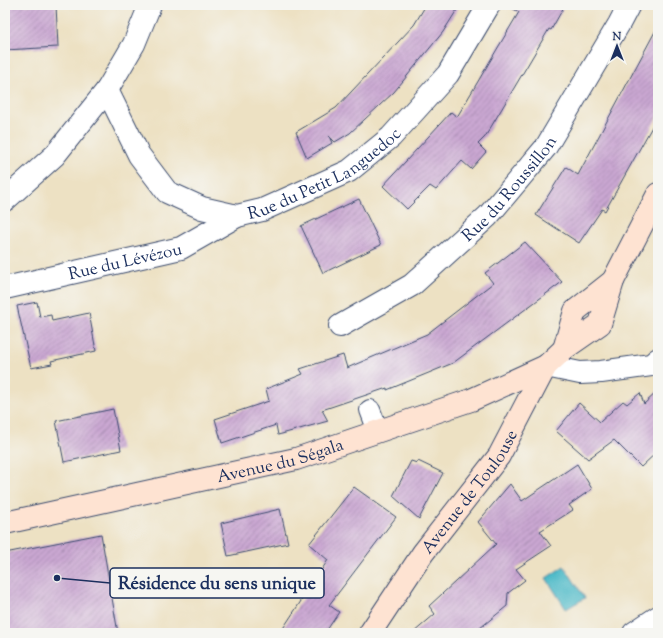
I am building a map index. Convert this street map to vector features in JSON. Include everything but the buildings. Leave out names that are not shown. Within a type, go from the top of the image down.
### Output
[{"type":"main road","name":"Avenue de Toulouse","points":[[370,633],[423,553],[499,456],[546,366],[564,350],[600,324],[613,281],[658,194]]},
{"type":"main road","name":"Avenue du Ségala","points":[[5,523],[296,459],[471,400],[546,366]]},
{"type":"street","points":[[5,200],[55,154],[107,90],[134,44],[150,5]]},
{"type":"street","name":"Rue du Petit Languedoc","points":[[107,90],[139,154],[167,192],[202,208],[237,216],[262,210],[349,171],[391,137],[448,74],[489,5]]},
{"type":"street","name":"Rue du Roussillon","points":[[340,326],[412,285],[488,216],[546,147],[629,5]]},
{"type":"street","name":"Rue du Lévézou","points":[[5,288],[181,248],[237,216]]},
{"type":"street","points":[[546,366],[580,372],[601,372],[651,365],[658,359]]},
{"type":"street","points":[[370,410],[378,431]]},
{"type":"street","points":[[634,633],[658,617]]},
{"type":"water","points":[[564,566],[585,598],[566,609],[546,578]]},
{"type":"place","name":"Résidence du sens unique","points":[[57,578]]}]
